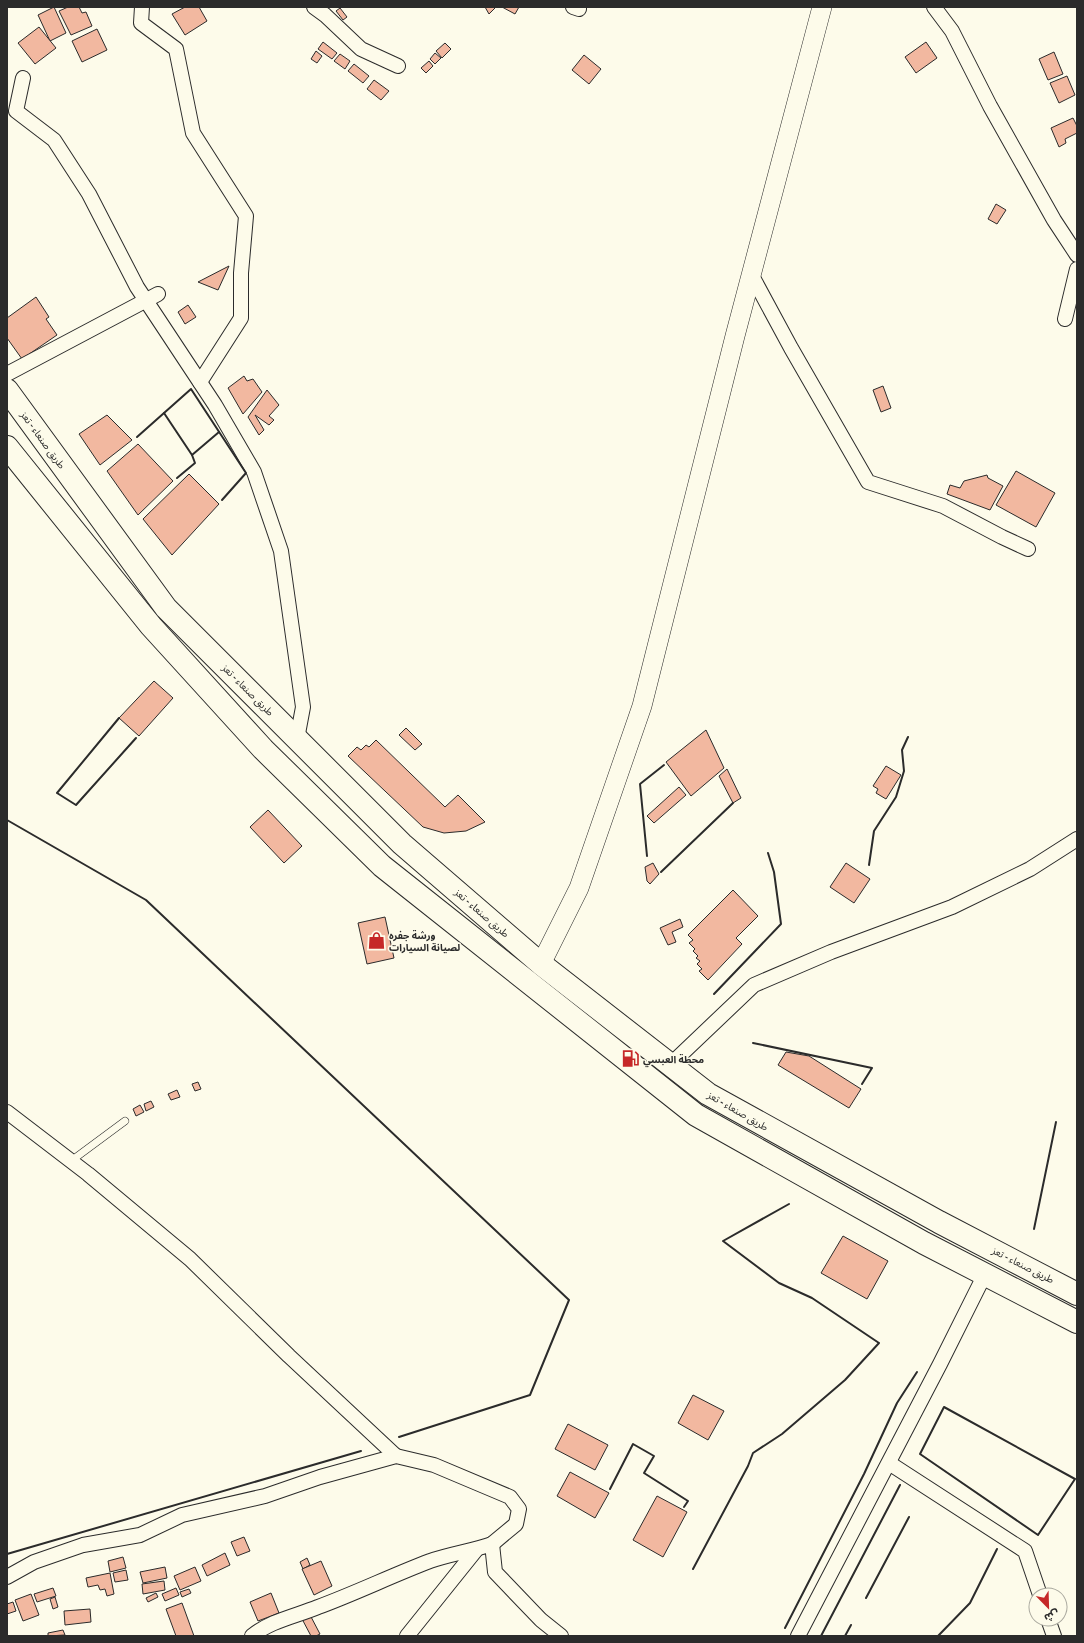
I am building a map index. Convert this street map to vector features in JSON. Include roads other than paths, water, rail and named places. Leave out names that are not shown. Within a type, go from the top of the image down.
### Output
[{"type":"highway","name":"طريق صنعاء - تعز","points":[[7,390],[166,608],[402,844],[541,964],[708,1094],[939,1222],[1077,1294]]},
{"type":"highway","points":[[7,447],[151,626],[263,749],[382,866],[696,1116],[924,1243],[1077,1322]]},
{"type":"street","points":[[142,7],[141,23],[176,49],[192,133],[246,216],[241,273],[241,318],[200,382]]},
{"type":"street","points":[[314,7],[325,14],[361,49],[398,66]]},
{"type":"street","points":[[573,7],[579,9],[579,7]]},
{"type":"street","points":[[541,964],[579,888],[642,706],[751,274],[822,7]]},
{"type":"street","points":[[934,7],[952,32],[997,120],[1054,220],[1077,255]]},
{"type":"street","points":[[23,78],[16,111],[54,140],[89,194],[137,287],[152,298],[254,472],[282,551],[303,706],[296,739]]},
{"type":"street","points":[[1065,319],[1077,268]]},
{"type":"street","points":[[751,274],[791,348],[868,482],[943,506],[1002,537],[1028,548]]},
{"type":"street","points":[[7,374],[152,298]]},
{"type":"street","points":[[670,1065],[754,984],[831,952],[952,907],[1030,869],[1077,839]]},
{"type":"street","points":[[7,1112],[72,1161],[190,1260],[289,1356],[396,1456]]},
{"type":"street","points":[[798,1636],[889,1463],[985,1274]]},
{"type":"street","points":[[7,1577],[34,1562],[83,1545],[140,1535],[182,1516],[265,1496],[320,1477],[396,1456],[434,1465],[510,1497],[519,1509],[516,1524],[492,1544],[476,1550],[432,1560],[316,1608],[283,1619],[258,1631],[252,1636]]},
{"type":"street","points":[[889,1463],[1025,1551],[1037,1587]]},
{"type":"street","points":[[492,1544],[495,1572],[541,1620],[561,1636]]},
{"type":"street","points":[[407,1636],[476,1550]]},
{"type":"lane","points":[[72,1161],[125,1121]]},
{"type":"place","name":"ورشة جفره لصيانة السيارات","points":[[376,941]]},
{"type":"place","name":"محطة العبسي","points":[[630,1059]]}]
